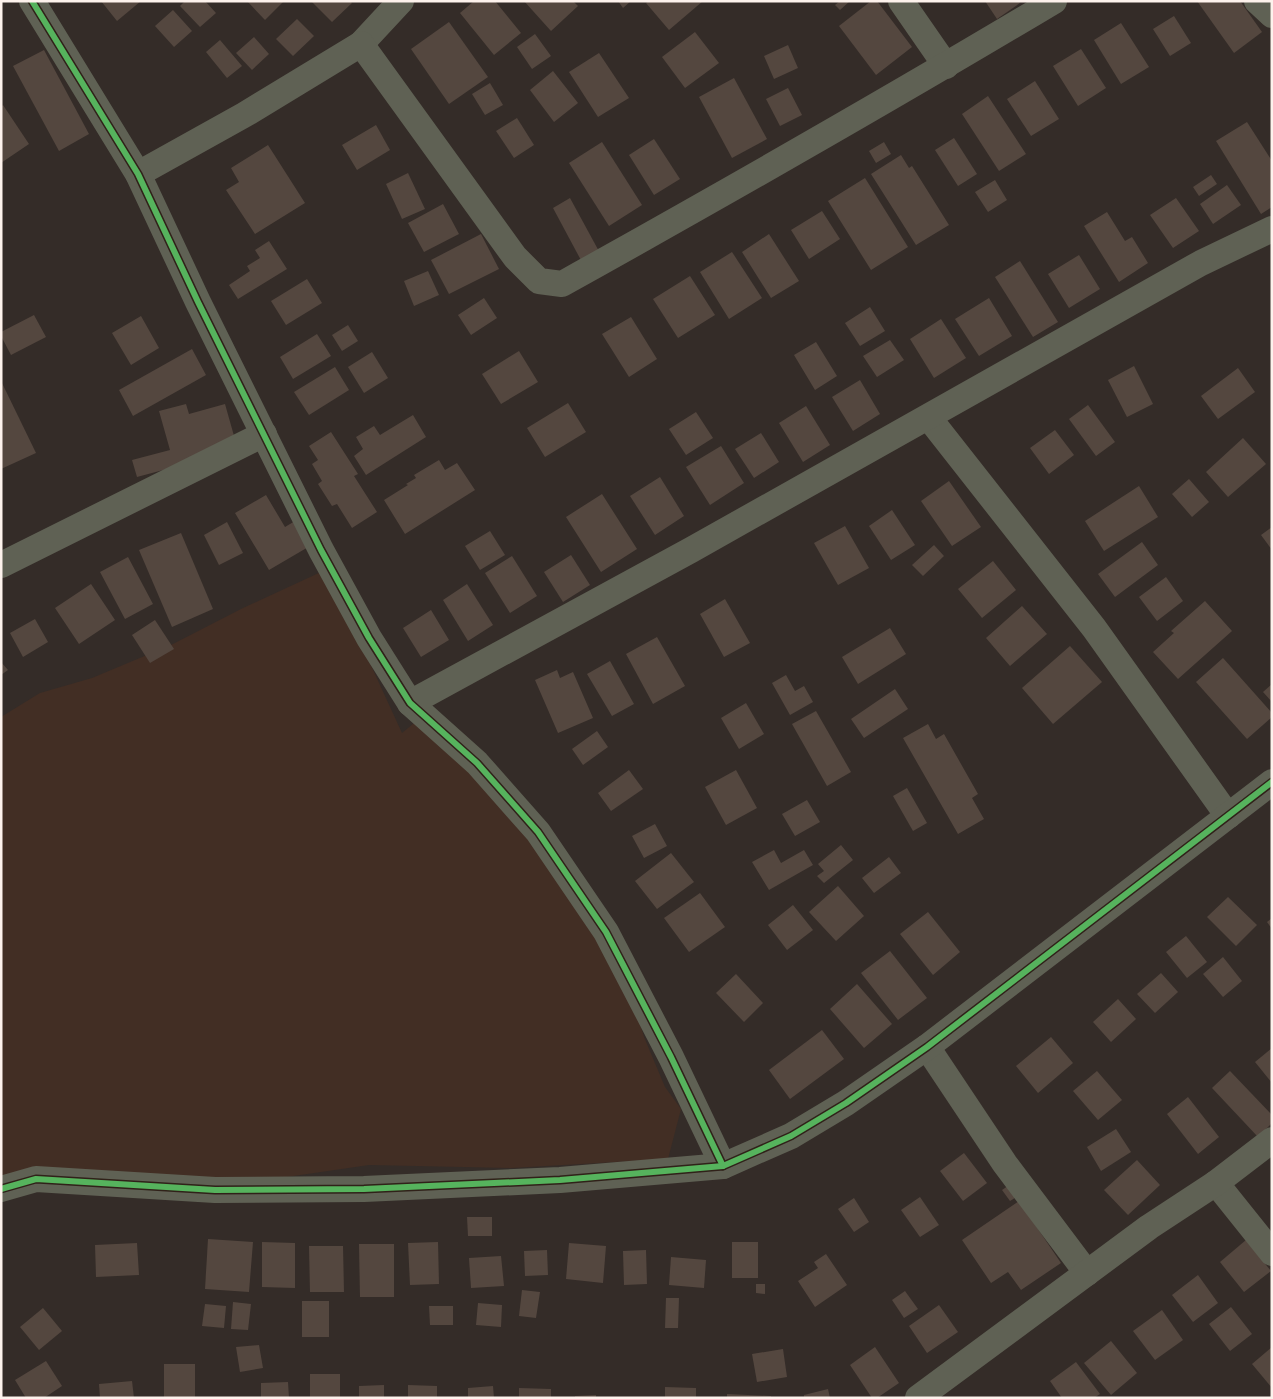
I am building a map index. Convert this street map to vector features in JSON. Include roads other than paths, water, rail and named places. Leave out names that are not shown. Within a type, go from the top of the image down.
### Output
[{"type":"street","points":[[32,1],[138,174],[198,302],[321,550],[369,638],[410,704],[477,762],[538,832],[606,932],[671,1057],[723,1166]]},
{"type":"street","points":[[138,174],[244,115],[361,44],[401,1]]},
{"type":"street","points":[[901,1],[946,66]]},
{"type":"street","points":[[361,44],[515,257],[539,281],[562,284],[946,66],[1054,1]]},
{"type":"street","points":[[1257,1],[1272,15]]},
{"type":"street","points":[[410,704],[929,418],[1201,263],[1272,229]]},
{"type":"street","points":[[929,418],[1094,628],[1228,816]]},
{"type":"street","points":[[1,564],[264,434]]},
{"type":"street","points":[[1,1189],[36,1179],[216,1190],[364,1189],[560,1180],[723,1166],[791,1136],[846,1103],[927,1048],[1272,782]]},
{"type":"street","points":[[927,1048],[1005,1164],[1087,1273]]},
{"type":"street","points":[[918,1398],[1149,1227],[1216,1183],[1272,1140]]},
{"type":"street","points":[[1216,1183],[1272,1253]]}]
